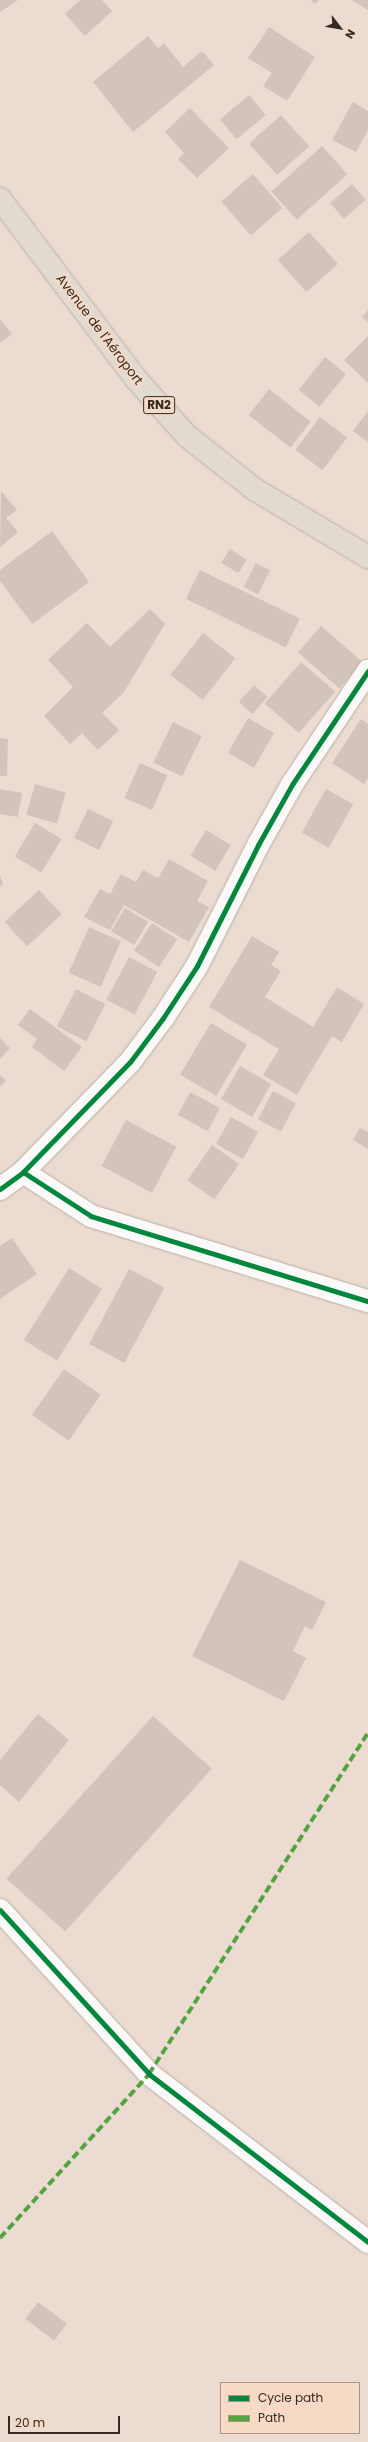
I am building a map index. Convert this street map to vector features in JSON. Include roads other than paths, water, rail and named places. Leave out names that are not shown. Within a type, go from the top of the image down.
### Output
[{"type":"highway","name":"Avenue de l'Aéroport","points":[[0,199],[136,379],[187,436],[254,489],[368,556]]},
{"type":"street","points":[[0,1189],[23,1172],[130,1062],[163,1018],[198,966],[258,845],[293,783],[368,671]]},
{"type":"street","points":[[23,1172],[91,1216],[368,1301]]},
{"type":"street","points":[[0,1910],[149,2074],[368,2242]]}]
